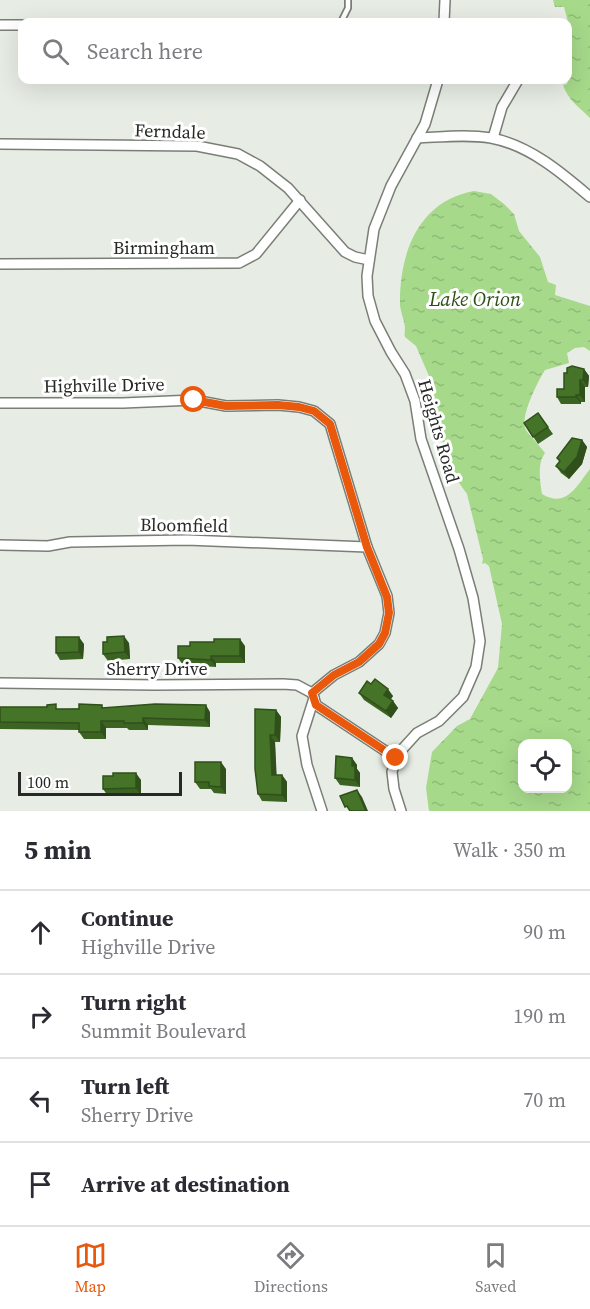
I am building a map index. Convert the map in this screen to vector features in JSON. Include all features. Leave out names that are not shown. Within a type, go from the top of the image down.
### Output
[{"type":"street","points":[[444,18],[445,0]]},
{"type":"street","points":[[0,25],[18,25]]},
{"type":"street","name":"Heights Road","points":[[396,758],[417,733],[439,721],[463,697],[476,667],[480,641],[473,598],[459,549],[421,439],[415,401],[405,374],[375,321],[368,296],[367,276],[374,229],[392,186],[430,110],[437,84]]},
{"type":"street","points":[[493,138],[502,107],[516,84]]},
{"type":"street","points":[[417,138],[465,135],[493,138],[544,161],[590,197]]},
{"type":"street","name":"Ferndale","points":[[0,144],[197,146],[238,154],[260,166],[300,200],[345,252],[369,260]]},
{"type":"street","name":"Birmingham","points":[[0,264],[239,263],[256,254],[300,200]]},
{"type":"street","name":"Highville Drive","points":[[0,404],[194,400],[226,406],[278,405],[314,411],[330,424],[367,547]]},
{"type":"street","name":"Bloomfield","points":[[0,545],[48,546],[70,542],[187,540],[367,547]]},
{"type":"street","points":[[322,811],[307,765],[302,736],[313,696],[334,675],[359,662],[379,644],[385,633],[389,613],[387,597],[367,547]]},
{"type":"street","name":"Sherry Drive","points":[[0,683],[297,685],[313,696],[316,705],[396,758]]},
{"type":"street","points":[[396,758],[392,772],[394,789],[401,811]]},
{"type":"lane","points":[[343,18],[348,8],[348,0]]},
{"type":"water","points":[[553,0],[590,0],[590,118],[571,99],[563,85],[572,84],[572,18],[567,18],[564,7],[555,7]]},
{"type":"water","name":"Lake Orion","points":[[474,191],[491,194],[514,214],[519,231],[540,257],[548,282],[556,285],[555,295],[590,306],[590,351],[584,347],[575,348],[567,353],[569,363],[545,370],[530,400],[525,424],[527,432],[545,453],[540,467],[542,494],[558,499],[565,497],[576,488],[590,469],[590,811],[429,811],[426,788],[432,752],[457,726],[470,719],[498,668],[502,624],[489,566],[482,564],[483,559],[467,494],[457,480],[444,451],[440,426],[436,424],[438,421],[432,383],[416,346],[405,337],[400,305],[403,267],[408,249],[426,218],[439,206],[455,197]]},
{"type":"building","points":[[572,366],[584,369],[583,380],[580,380],[580,395],[557,397],[557,389],[564,389],[564,373],[567,373],[567,368]]},
{"type":"building","points":[[538,413],[548,427],[533,437],[524,423]]},
{"type":"building","points":[[572,438],[582,440],[577,457],[564,472],[556,466],[560,461],[557,458]]},
{"type":"building","points":[[124,636],[125,652],[103,654],[103,642],[107,642],[107,637]]},
{"type":"building","points":[[56,637],[79,637],[79,652],[56,653]]},
{"type":"building","points":[[214,639],[240,639],[240,656],[211,656],[211,660],[178,658],[178,646],[190,646],[190,642],[214,642]]},
{"type":"building","points":[[375,679],[388,689],[384,695],[393,701],[386,711],[359,693],[367,681],[371,684]]},
{"type":"building","points":[[56,704],[56,709],[79,709],[79,704],[102,705],[102,708],[155,704],[206,705],[205,720],[143,718],[143,723],[101,721],[101,732],[79,732],[79,723],[0,722],[0,707],[47,707],[47,705]]},
{"type":"building","points":[[255,709],[276,710],[275,735],[270,735],[272,775],[282,775],[282,795],[258,794],[255,769]]},
{"type":"building","points":[[336,756],[352,758],[352,766],[355,766],[355,780],[335,778]]},
{"type":"building","points":[[195,762],[221,762],[221,787],[209,786],[209,782],[195,782]]},
{"type":"building","points":[[113,773],[136,773],[136,788],[103,789],[103,776],[113,776]]},
{"type":"building","points":[[357,790],[366,811],[350,811],[347,806],[345,807],[340,796]]},
{"type":"route","points":[[194,400],[226,406],[299,407],[314,411],[330,424],[367,547],[387,597],[389,613],[385,633],[379,644],[359,662],[334,675],[312,693],[316,705],[396,758]]}]
